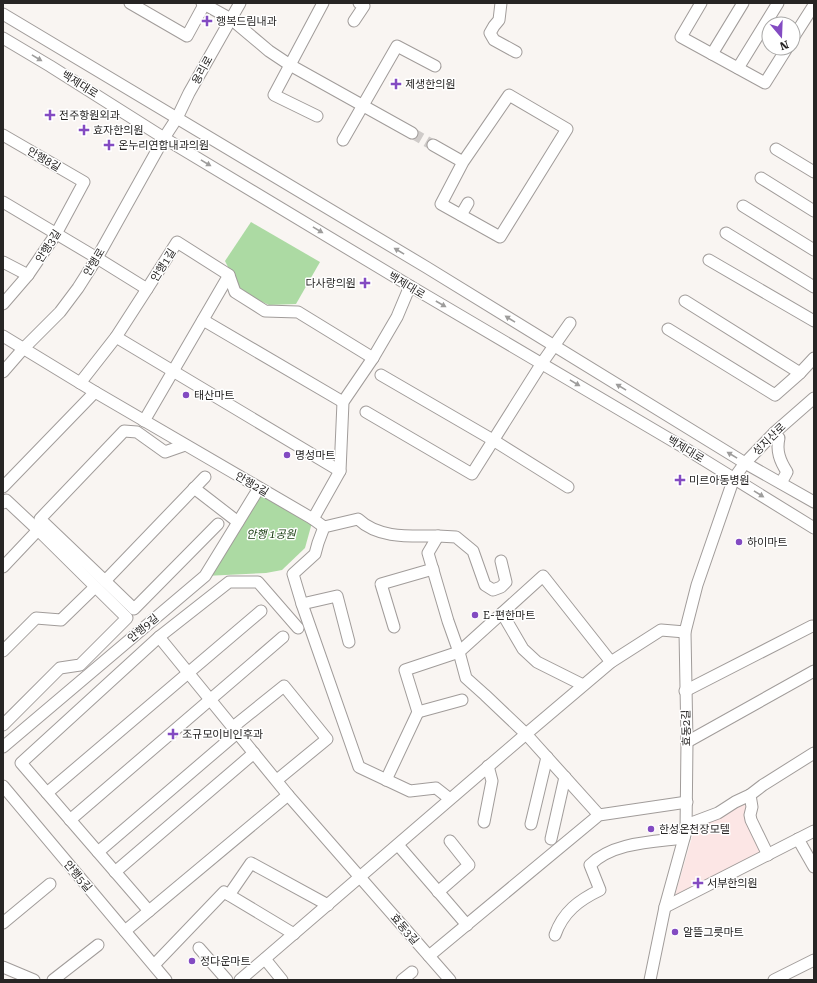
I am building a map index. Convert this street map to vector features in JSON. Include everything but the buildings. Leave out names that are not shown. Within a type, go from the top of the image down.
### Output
[{"type":"street","points":[[130,3],[187,36],[204,4],[231,19],[269,52],[290,66],[412,133]]},
{"type":"street","name":"용리로","points":[[164,138],[177,118],[189,93],[240,3]]},
{"type":"street","points":[[317,116],[274,95],[323,3]]},
{"type":"street","points":[[354,21],[364,6],[359,3]]},
{"type":"street","points":[[501,3],[499,20],[490,33],[494,40],[516,52]]},
{"type":"street","points":[[701,3],[681,37],[765,83],[782,56]]},
{"type":"street","points":[[712,54],[743,3]]},
{"type":"street","points":[[738,68],[778,3]]},
{"type":"street","points":[[801,25],[814,5]]},
{"type":"street","name":"백제대로","points":[[3,14],[426,267],[745,463],[814,502]]},
{"type":"street","name":"백제대로","points":[[4,40],[50,66],[164,138],[410,286],[734,478],[814,528]]},
{"type":"street","points":[[343,140],[397,46],[435,66]]},
{"type":"street","points":[[509,95],[567,129],[500,237],[441,204],[463,162],[509,95]]},
{"type":"street","name":"안행8길","points":[[3,135],[84,182]]},
{"type":"street","name":"안행로","points":[[3,372],[23,349],[60,312],[78,288],[97,258],[164,138]]},
{"type":"street","points":[[433,145],[463,162]]},
{"type":"street","points":[[776,149],[814,172]]},
{"type":"street","points":[[760,178],[814,211]]},
{"type":"street","name":"안행3길","points":[[3,304],[28,275],[56,234],[84,182]]},
{"type":"street","points":[[3,202],[56,234]]},
{"type":"street","points":[[461,215],[468,203]]},
{"type":"street","points":[[743,206],[814,250]]},
{"type":"street","points":[[726,233],[814,287]]},
{"type":"street","name":"안행1길","points":[[56,234],[148,289],[177,242],[229,276]]},
{"type":"street","points":[[709,260],[814,321]]},
{"type":"street","points":[[3,262],[28,275]]},
{"type":"street","points":[[229,276],[235,292],[265,311],[298,312],[373,358]]},
{"type":"street","points":[[144,421],[229,276]]},
{"type":"street","points":[[313,519],[340,471],[343,402],[373,358],[397,317],[410,286]]},
{"type":"street","points":[[80,383],[116,337],[148,289]]},
{"type":"street","points":[[685,301],[800,373]]},
{"type":"street","points":[[203,320],[343,402]]},
{"type":"street","points":[[366,412],[472,474],[542,363],[570,323]]},
{"type":"street","points":[[668,329],[775,395],[800,373],[814,358]]},
{"type":"street","points":[[3,336],[23,349]]},
{"type":"street","points":[[116,337],[340,471]]},
{"type":"street","name":"안행2길","points":[[23,349],[313,519],[324,527]]},
{"type":"street","points":[[381,375],[493,440],[568,487]]},
{"type":"street","points":[[3,487],[95,392]]},
{"type":"street","name":"성지산로","points":[[734,478],[745,463],[774,433],[812,404]]},
{"type":"street","points":[[185,444],[165,452],[137,432],[124,431],[40,519],[134,609],[218,524]]},
{"type":"street","points":[[774,433],[779,438],[777,446],[780,460],[787,472],[781,483]]},
{"type":"street","points":[[105,580],[205,477]]},
{"type":"street","name":"효동2길","points":[[650,980],[665,908],[684,838],[686,825],[687,742],[685,632],[697,584],[734,478]]},
{"type":"street","points":[[194,488],[238,522]]},
{"type":"street","name":"안행9길","points":[[3,747],[205,576],[259,488]]},
{"type":"street","points":[[3,503],[6,500],[127,618],[80,665],[60,668],[3,725]]},
{"type":"street","points":[[450,799],[436,788],[410,791],[360,767],[302,604],[293,574],[316,554],[318,543],[324,527],[358,519],[365,526],[390,535],[456,537],[473,551],[485,585],[493,590],[502,587],[506,582],[501,561]]},
{"type":"street","points":[[3,567],[38,530]]},
{"type":"street","points":[[438,536],[428,553],[466,678],[526,734],[599,815]]},
{"type":"street","points":[[394,627],[381,584],[433,569]]},
{"type":"street","points":[[386,780],[418,712],[405,670],[459,652],[543,576],[611,662]]},
{"type":"street","points":[[149,911],[21,763],[159,637],[229,582],[258,582],[298,628]]},
{"type":"street","points":[[3,651],[36,618],[61,620],[95,587]]},
{"type":"street","points":[[302,604],[336,596],[349,642]]},
{"type":"street","points":[[47,793],[261,611]]},
{"type":"street","points":[[502,613],[523,649],[537,662],[583,685]]},
{"type":"street","points":[[685,691],[812,626]]},
{"type":"street","points":[[240,980],[611,662],[661,630],[685,632]]},
{"type":"street","name":"효동3길","points":[[159,637],[288,795],[450,980]]},
{"type":"street","points":[[70,820],[283,638]]},
{"type":"street","points":[[687,742],[814,671]]},
{"type":"street","points":[[98,852],[284,686],[327,739],[277,780]]},
{"type":"street","points":[[418,712],[462,700]]},
{"type":"street","points":[[115,872],[254,753]]},
{"type":"street","points":[[686,825],[718,813],[735,802],[750,795],[763,785],[814,753]]},
{"type":"street","points":[[531,824],[547,757]]},
{"type":"street","points":[[484,822],[492,781],[488,766]]},
{"type":"street","points":[[550,839],[565,777]]},
{"type":"street","name":"안행5길","points":[[3,786],[166,980]]},
{"type":"street","points":[[125,931],[288,795]]},
{"type":"street","points":[[750,795],[752,807],[750,815],[751,820],[768,855]]},
{"type":"street","points":[[429,956],[599,815],[687,802]]},
{"type":"street","points":[[665,908],[814,831]]},
{"type":"street","points":[[556,935],[565,915],[586,897],[600,890],[590,865],[597,858],[628,846],[684,838]]},
{"type":"street","points":[[798,840],[814,867]]},
{"type":"street","points":[[438,892],[469,865],[450,841]]},
{"type":"street","points":[[398,845],[467,925]]},
{"type":"street","points":[[229,895],[251,863],[328,905]]},
{"type":"street","points":[[3,923],[50,884]]},
{"type":"street","points":[[154,966],[224,892],[294,934]]},
{"type":"street","points":[[53,980],[98,945]]},
{"type":"street","points":[[199,948],[227,980]]},
{"type":"street","points":[[265,959],[282,980]]},
{"type":"street","points":[[774,980],[814,960]]},
{"type":"street","points":[[3,967],[34,980]]},
{"type":"street","points":[[402,980],[412,972]]},
{"type":"shaded area","points":[[745,800],[766,854],[681,898],[675,895],[696,824]]},
{"type":"green space","points":[[251,222],[320,262],[296,304],[269,305],[250,296],[238,287],[225,261]]},
{"type":"green space","name":"안행 1공원","points":[[259,488],[313,519],[305,548],[282,570],[266,573],[205,576]]},
{"type":"tunnel","points":[[412,133],[433,145]]},
{"type":"place","name":"행복드림내과","points":[[207,21]]},
{"type":"place","name":"제생한의원","points":[[396,84]]},
{"type":"place","name":"전주항원외과","points":[[50,115]]},
{"type":"place","name":"효자한의원","points":[[84,130]]},
{"type":"place","name":"온누리연합내과의원","points":[[109,145]]},
{"type":"place","name":"다사랑의원","points":[[365,283]]},
{"type":"place","name":"태산마트","points":[[186,395]]},
{"type":"place","name":"명성마트","points":[[287,455]]},
{"type":"place","name":"미르아동병원","points":[[680,480]]},
{"type":"place","name":"하이마트","points":[[739,542]]},
{"type":"place","name":"E-편한마트","points":[[475,615]]},
{"type":"place","name":"조규모이비인후과","points":[[173,734]]},
{"type":"place","name":"한성온천장모텔","points":[[651,829]]},
{"type":"place","name":"서부한의원","points":[[698,883]]},
{"type":"place","name":"알뜰그릇마트","points":[[675,932]]},
{"type":"place","name":"정다운마트","points":[[192,961]]}]
